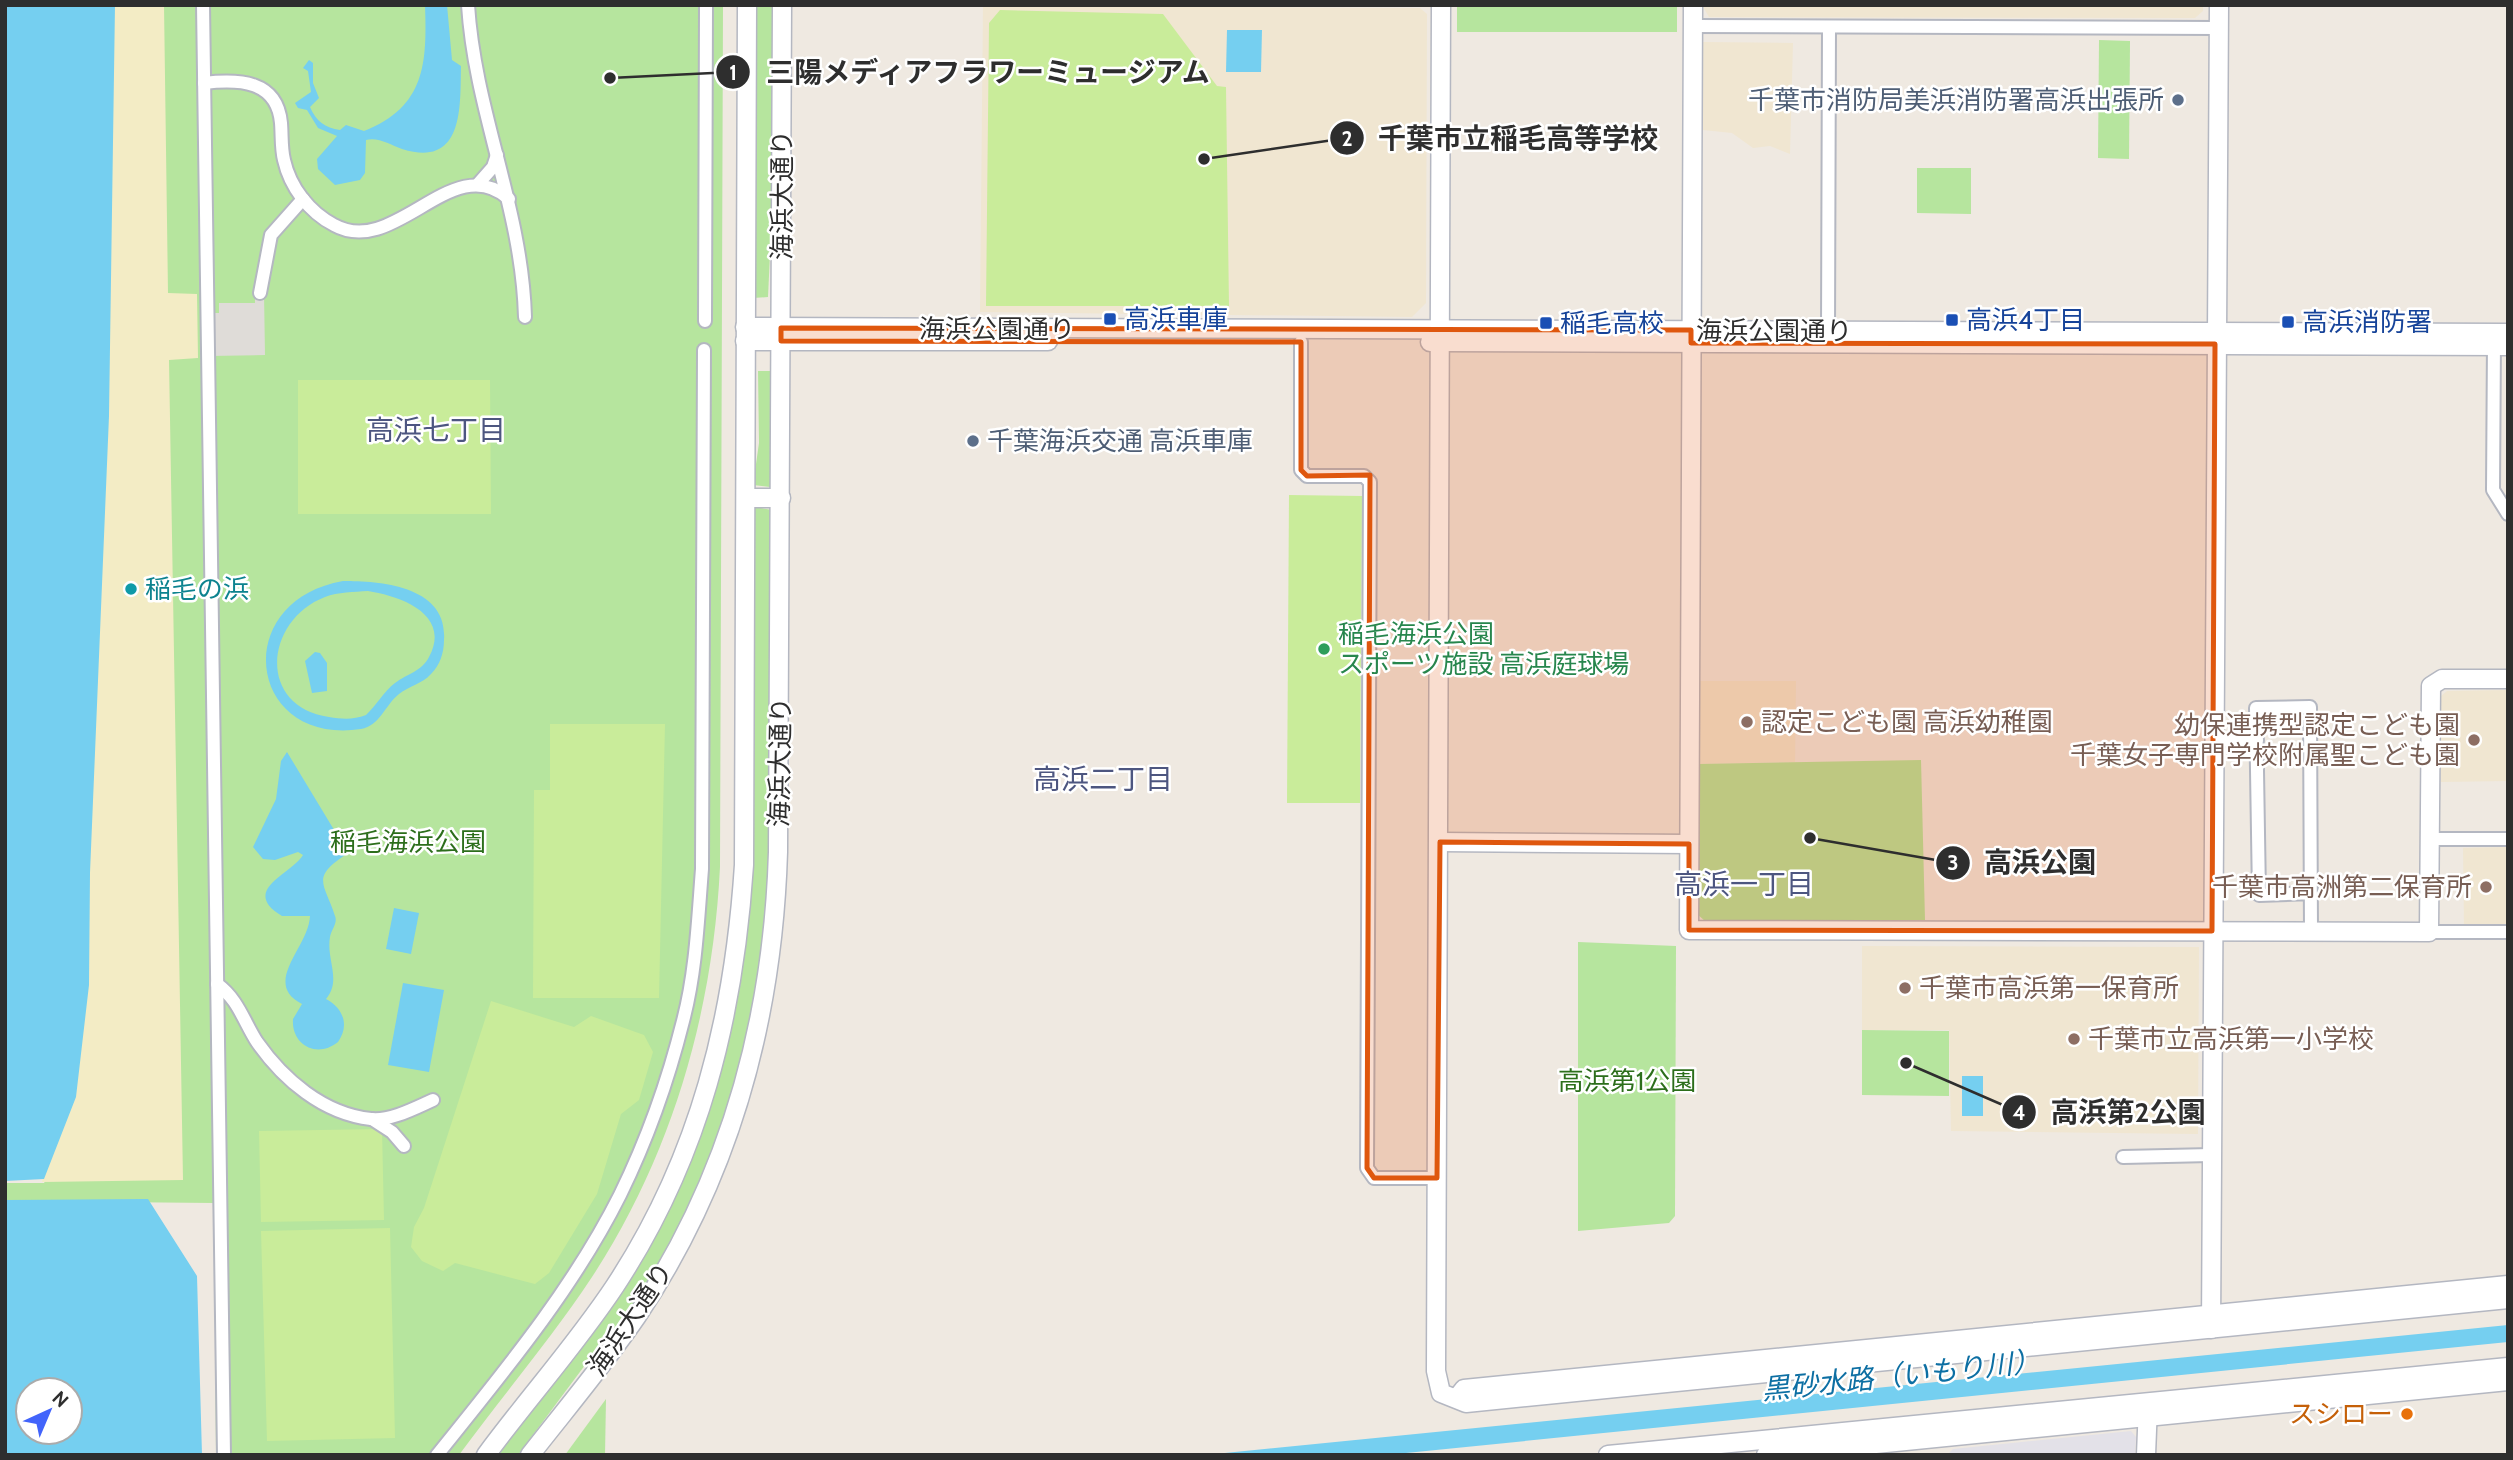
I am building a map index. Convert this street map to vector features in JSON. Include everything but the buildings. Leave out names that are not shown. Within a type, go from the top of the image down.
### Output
[{"type":"street","points":[[203,5],[224,1455]]},
{"type":"street","points":[[468,5],[474,60],[509,200],[522,267],[525,317]]},
{"type":"street","points":[[705,321],[706,5]]},
{"type":"street","name":"海浜大通り","points":[[538,1390],[615,1286],[656,1213],[685,1151],[724,1027],[740,927],[744,865],[747,5]]},
{"type":"street","name":"海浜大通り","points":[[530,1455],[637,1316],[672,1258],[716,1168],[750,1066],[766,993],[777,903],[782,5]]},
{"type":"street","points":[[1441,5],[1436,1371],[1441,1393],[1448,1398],[1457,1398],[1464,1389],[2211,1322],[2508,1299]]},
{"type":"street","points":[[1693,5],[1689,930],[2508,932]]},
{"type":"street","points":[[2211,1322],[2212,740],[2219,5]]},
{"type":"street","points":[[1693,26],[2218,28]]},
{"type":"street","points":[[1828,331],[1829,27]]},
{"type":"street","points":[[204,83],[255,83],[270,93],[281,121],[283,157],[287,172],[303,199],[337,227],[366,231],[387,227],[431,201],[478,184],[494,167],[497,154]]},
{"type":"street","points":[[478,184],[499,190],[509,200]]},
{"type":"street","points":[[260,293],[271,234],[303,199]]},
{"type":"street","name":"海浜公園通り","points":[[1690,337],[1828,331],[2215,338]]},
{"type":"street","name":"海浜公園通り","points":[[746,334],[2501,339]]},
{"type":"street","name":"海浜公園通り","points":[[781,334],[1301,342],[1440,336]]},
{"type":"street","points":[[2501,339],[2493,490],[2508,514]]},
{"type":"street","points":[[1301,342],[1301,470],[1307,476],[1364,476],[1370,482],[1367,1168],[1374,1178],[1437,1178]]},
{"type":"street","points":[[437,1455],[548,1310],[620,1196],[650,1126],[684,1018],[698,928],[702,869],[705,350]]},
{"type":"street","points":[[746,498],[781,498]]},
{"type":"street","points":[[2429,932],[2431,686],[2442,679],[2508,679]]},
{"type":"street","points":[[2311,893],[2259,895],[2256,708],[2310,707],[2311,893],[2311,932]]},
{"type":"street","points":[[2212,740],[2257,740]]},
{"type":"street","points":[[2429,839],[2508,839]]},
{"type":"street","points":[[1440,842],[1689,844]]},
{"type":"street","points":[[217,984],[227,991],[242,1012],[255,1039],[279,1072],[307,1095],[372,1119],[392,1132],[404,1146]]},
{"type":"street","points":[[372,1119],[401,1113],[433,1100]]},
{"type":"street","points":[[2123,1157],[2211,1155]]},
{"type":"street","points":[[2211,1322],[2508,1285]]},
{"type":"street","points":[[1766,1455],[1940,1438],[2148,1409],[2508,1367]]},
{"type":"street","points":[[2148,1409],[2508,1381]]},
{"type":"street","points":[[486,1455],[538,1390]]},
{"type":"street","points":[[494,1455],[529,1408],[538,1390]]},
{"type":"street","points":[[2146,1455],[2148,1409]]},
{"type":"street","points":[[1608,1455],[1940,1438]]},
{"type":"highlighted area","points":[[781,328],[1691,330],[1691,343],[2215,344],[2212,931],[1689,930],[1689,844],[1440,842],[1437,1178],[1374,1178],[1367,1168],[1370,475],[1307,476],[1301,470],[1301,342],[781,341]]},
{"type":"shaded area","points":[[1702,5],[2203,5],[2203,11],[2195,18],[1709,17]]},
{"type":"shaded area","points":[[983,6],[1420,8],[1427,14],[1426,303],[1412,317],[980,312]]},
{"type":"shaded area","points":[[1702,42],[1793,43],[1790,154],[1770,146],[1753,148],[1732,133],[1703,130]]},
{"type":"shaded area","points":[[255,293],[264,293],[265,355],[208,356],[207,313],[219,313],[219,303],[255,303]]},
{"type":"shaded area","name":"認定こども園 高浜幼稚園","points":[[1700,681],[1796,681],[1795,762],[1698,764]]},
{"type":"shaded area","name":"幼保連携型認定こども園 千葉女子専門学校附属聖こども園","points":[[2508,690],[2508,781],[2441,782],[2439,698],[2447,691]]},
{"type":"shaded area","name":"千葉市高洲第二保育所","points":[[2508,847],[2508,927],[2464,927],[2463,848]]},
{"type":"shaded area","name":"千葉市立高浜第一小学校","points":[[1862,946],[2199,947],[2198,1134],[1951,1131],[1949,1030],[1862,1030]]},
{"type":"shaded area","points":[[2131,1431],[2136,1437],[2135,1455],[1947,1455],[1953,1449]]},
{"type":"green space","name":"稲毛海浜公園","points":[[117,5],[723,5],[720,867],[708,975],[698,1028],[683,1081],[645,1182],[592,1277],[544,1345],[459,1455],[216,1455],[214,1203],[5,1201],[5,1183],[44,1183],[65,1148]]},
{"type":"green space","points":[[754,5],[774,5],[773,190],[768,297],[753,298]]},
{"type":"green space","points":[[1457,5],[1677,5],[1677,32],[1457,32]]},
{"type":"green space","points":[[1000,10],[1163,14],[1217,86],[1226,87],[1229,306],[986,306],[989,23]]},
{"type":"green space","points":[[2099,40],[2130,41],[2129,159],[2098,158]]},
{"type":"green space","points":[[1917,168],[1971,168],[1971,214],[1917,213]]},
{"type":"green space","points":[[758,371],[773,371],[770,487],[753,485],[759,443]]},
{"type":"green space","points":[[298,380],[490,380],[491,514],[298,514]]},
{"type":"green space","name":"稲毛海浜公園 スポーツ施設 高浜庭球場","points":[[1289,495],[1362,496],[1360,803],[1287,803]]},
{"type":"green space","points":[[755,507],[772,510],[772,852],[766,946],[740,1072],[703,1179],[663,1258],[629,1314],[594,1353],[518,1455],[498,1455],[595,1329],[715,1089],[731,1033],[741,981],[751,869]]},
{"type":"green space","points":[[550,724],[665,724],[659,998],[533,998],[534,790],[550,790]]},
{"type":"green space","points":[[1921,760],[1925,920],[1706,922],[1696,913],[1698,764]]},
{"type":"green space","name":"高浜第1公園","points":[[1578,942],[1676,946],[1675,1216],[1669,1223],[1578,1231]]},
{"type":"green space","points":[[491,1001],[574,1027],[591,1016],[644,1035],[653,1052],[639,1100],[621,1114],[597,1194],[549,1273],[535,1284],[455,1263],[443,1271],[422,1261],[411,1247],[414,1227],[424,1208]]},
{"type":"green space","points":[[1862,1030],[1949,1031],[1949,1096],[1862,1095]]},
{"type":"green space","points":[[382,1129],[384,1220],[261,1222],[259,1131]]},
{"type":"green space","points":[[390,1228],[395,1438],[267,1441],[261,1231]]},
{"type":"green space","points":[[606,1399],[605,1455],[565,1455]]},
{"type":"sand","name":"稲毛の浜","points":[[103,5],[164,5],[168,293],[197,294],[198,358],[169,360],[183,1180],[42,1182],[56,1127]]},
{"type":"water","points":[[5,5],[115,5],[109,416],[90,873],[89,985],[76,1097],[44,1179],[5,1181]]},
{"type":"water","points":[[425,5],[447,5],[452,60],[461,66],[459,114],[455,129],[448,142],[438,150],[423,153],[402,149],[380,140],[366,140],[365,173],[360,180],[335,185],[318,169],[317,159],[337,136],[318,128],[307,110],[298,108],[295,103],[311,92],[308,71],[303,68],[309,60],[313,63],[313,83],[319,98],[310,107],[325,126],[340,130],[346,125],[364,131],[385,121],[411,96],[418,80],[425,45]]},
{"type":"water","points":[[1227,30],[1262,30],[1261,72],[1226,72]]},
{"type":"water","points":[[343,581],[393,585],[409,590],[435,608],[442,622],[444,645],[439,663],[427,677],[399,694],[378,720],[368,727],[323,728],[294,716],[275,695],[266,669],[269,641],[282,615],[306,594]],"holes":[[[368,591],[407,603],[428,619],[434,629],[434,642],[426,662],[391,687],[366,715],[338,718],[305,710],[289,697],[280,680],[277,662],[281,642],[290,624],[305,608],[325,597]]]},
{"type":"water","points":[[315,652],[320,653],[327,663],[327,691],[312,693],[305,661]]},
{"type":"water","points":[[287,752],[348,853],[328,869],[323,881],[336,919],[329,945],[333,985],[326,999],[340,1012],[344,1029],[338,1042],[322,1049],[307,1047],[296,1036],[293,1019],[302,1004],[291,995],[286,986],[286,975],[308,928],[310,916],[282,916],[270,907],[266,898],[272,883],[303,855],[298,852],[275,860],[263,859],[253,847],[276,799],[281,761]]},
{"type":"water","points":[[394,908],[419,913],[411,954],[386,949]]},
{"type":"water","points":[[403,983],[444,990],[429,1072],[388,1065]]},
{"type":"water","points":[[1962,1076],[1983,1076],[1983,1116],[1962,1116]]},
{"type":"water","points":[[148,1199],[197,1276],[202,1455],[5,1455],[5,1200]]},
{"type":"water","points":[[2508,1325],[2508,1342],[1386,1455],[1205,1455]]},
{"type":"place","name":"三陽メディアフラワーミュージアム","points":[[610,78]]},
{"type":"place","name":"千葉市消防局美浜消防署高浜出張所","points":[[2178,100]]},
{"type":"place","name":"千葉市立稲毛高等学校","points":[[1204,159]]},
{"type":"place","name":"高浜車庫","points":[[1110,319]]},
{"type":"place","name":"高浜4丁目","points":[[1952,320]]},
{"type":"place","name":"高浜消防署","points":[[2288,322]]},
{"type":"place","name":"稲毛高校","points":[[1546,323]]},
{"type":"place","name":"千葉海浜交通 高浜車庫","points":[[973,441]]},
{"type":"place","name":"稲毛の浜","points":[[131,589]]},
{"type":"place","name":"稲毛海浜公園 スポーツ施設 高浜庭球場","points":[[1324,649]]},
{"type":"place","name":"認定こども園 高浜幼稚園","points":[[1747,722]]},
{"type":"place","name":"幼保連携型認定こども園 千葉女子専門学校附属聖こども園","points":[[2474,740]]},
{"type":"place","name":"高浜公園","points":[[1810,838]]},
{"type":"place","name":"千葉市高洲第二保育所","points":[[2486,887]]},
{"type":"place","name":"千葉市高浜第一保育所","points":[[1905,988]]},
{"type":"place","name":"千葉市立高浜第一小学校","points":[[2074,1039]]},
{"type":"place","name":"高浜第2公園","points":[[1906,1063]]},
{"type":"place","name":"スシロー","points":[[2407,1414]]},
{"type":"district","name":"高浜七丁目","points":[[436,430]]},
{"type":"district","name":"高浜二丁目","points":[[1103,779]]},
{"type":"district","name":"高浜一丁目","points":[[1744,884]]},
{"type":"water label","name":"黒砂水路（いもり川）","points":[[1901,1375]]}]
